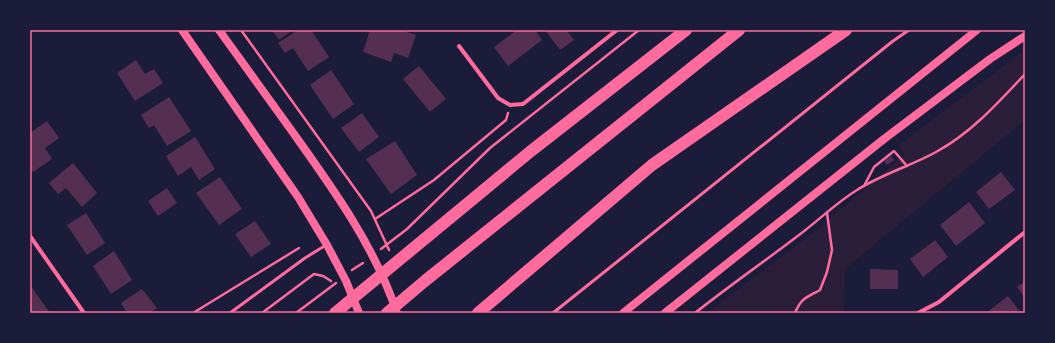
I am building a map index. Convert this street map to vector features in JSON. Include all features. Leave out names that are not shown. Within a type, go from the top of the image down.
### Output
[{"type":"highway","points":[[334,313],[532,151],[686,30]]},
{"type":"highway","points":[[387,313],[426,280],[739,30]]},
{"type":"highway","points":[[478,313],[652,165],[846,30]]},
{"type":"main road","points":[[182,30],[298,197],[326,244],[346,282],[358,313]]},
{"type":"main road","points":[[219,30],[318,167],[345,208],[370,252],[397,313]]},
{"type":"main road","points":[[623,313],[977,30]]},
{"type":"main road","points":[[665,313],[890,134],[990,59],[1025,36]]},
{"type":"street","points":[[459,46],[498,98],[510,105],[523,104],[617,30]]},
{"type":"street","points":[[918,313],[939,302],[1025,232]]},
{"type":"street","points":[[30,236],[84,313]]},
{"type":"lane","points":[[553,313],[909,30]]},
{"type":"lane","points":[[230,313],[326,244]]},
{"type":"path","points":[[242,30],[371,210],[391,256]]},
{"type":"path","points":[[376,252],[407,229],[490,148],[639,30]]},
{"type":"path","points":[[695,313],[856,190],[886,174],[937,152],[959,137],[990,110],[1025,74]]},
{"type":"path","points":[[375,219],[434,180],[506,120],[510,105]]},
{"type":"path","points":[[864,186],[874,167],[894,150],[907,166]]},
{"type":"path","points":[[795,313],[804,298],[820,290],[827,272],[832,250],[827,213]]},
{"type":"path","points":[[193,313],[300,248]]},
{"type":"path","points":[[351,271],[364,262]]},
{"type":"path","points":[[264,313],[314,274],[330,280],[334,286]]},
{"type":"path","points":[[296,313],[339,281]]},
{"type":"shaded area","points":[[1025,50],[1025,120],[845,269],[844,313],[707,313],[819,228],[905,154],[899,145]]},
{"type":"building","points":[[272,30],[293,30],[279,40]]},
{"type":"building","points":[[298,30],[311,30],[329,57],[308,71],[293,48],[285,53],[278,43]]},
{"type":"building","points":[[370,30],[401,30],[416,35],[408,58],[394,53],[391,62],[363,52]]},
{"type":"building","points":[[517,30],[535,30],[542,40],[508,66],[494,47]]},
{"type":"building","points":[[545,30],[566,30],[574,40],[560,50]]},
{"type":"building","points":[[136,60],[145,74],[154,69],[163,83],[135,101],[117,73]]},
{"type":"building","points":[[419,66],[446,99],[430,112],[403,79]]},
{"type":"building","points":[[331,70],[354,104],[333,119],[310,85]]},
{"type":"building","points":[[169,97],[191,131],[167,146],[154,125],[149,128],[141,115]]},
{"type":"building","points":[[362,113],[379,137],[359,152],[341,128]]},
{"type":"building","points":[[47,121],[59,138],[45,148],[52,159],[33,172],[30,168],[30,133]]},
{"type":"building","points":[[195,137],[215,169],[199,180],[191,167],[178,176],[166,156]]},
{"type":"building","points":[[395,141],[417,175],[391,194],[366,159]]},
{"type":"building","points":[[891,156],[894,160],[887,165],[884,161]]},
{"type":"building","points":[[73,163],[97,193],[82,207],[66,188],[58,194],[49,183]]},
{"type":"building","points":[[1001,172],[1015,190],[989,209],[976,192]]},
{"type":"building","points":[[220,177],[242,209],[219,225],[196,193]]},
{"type":"building","points":[[167,188],[177,203],[158,216],[148,201]]},
{"type":"building","points":[[969,202],[985,223],[956,246],[940,225]]},
{"type":"building","points":[[86,213],[105,243],[87,255],[67,225]]},
{"type":"building","points":[[255,221],[271,244],[251,257],[235,234]]},
{"type":"building","points":[[935,240],[948,257],[923,277],[910,259]]},
{"type":"building","points":[[114,251],[132,280],[111,294],[93,266]]},
{"type":"building","points":[[870,269],[898,270],[898,289],[870,289]]},
{"type":"building","points":[[1025,281],[1025,298],[1017,287]]},
{"type":"building","points":[[30,285],[50,313],[30,313]]},
{"type":"building","points":[[142,289],[157,308],[150,313],[127,313],[121,303]]},
{"type":"building","points":[[1008,296],[1021,313],[986,313]]}]
